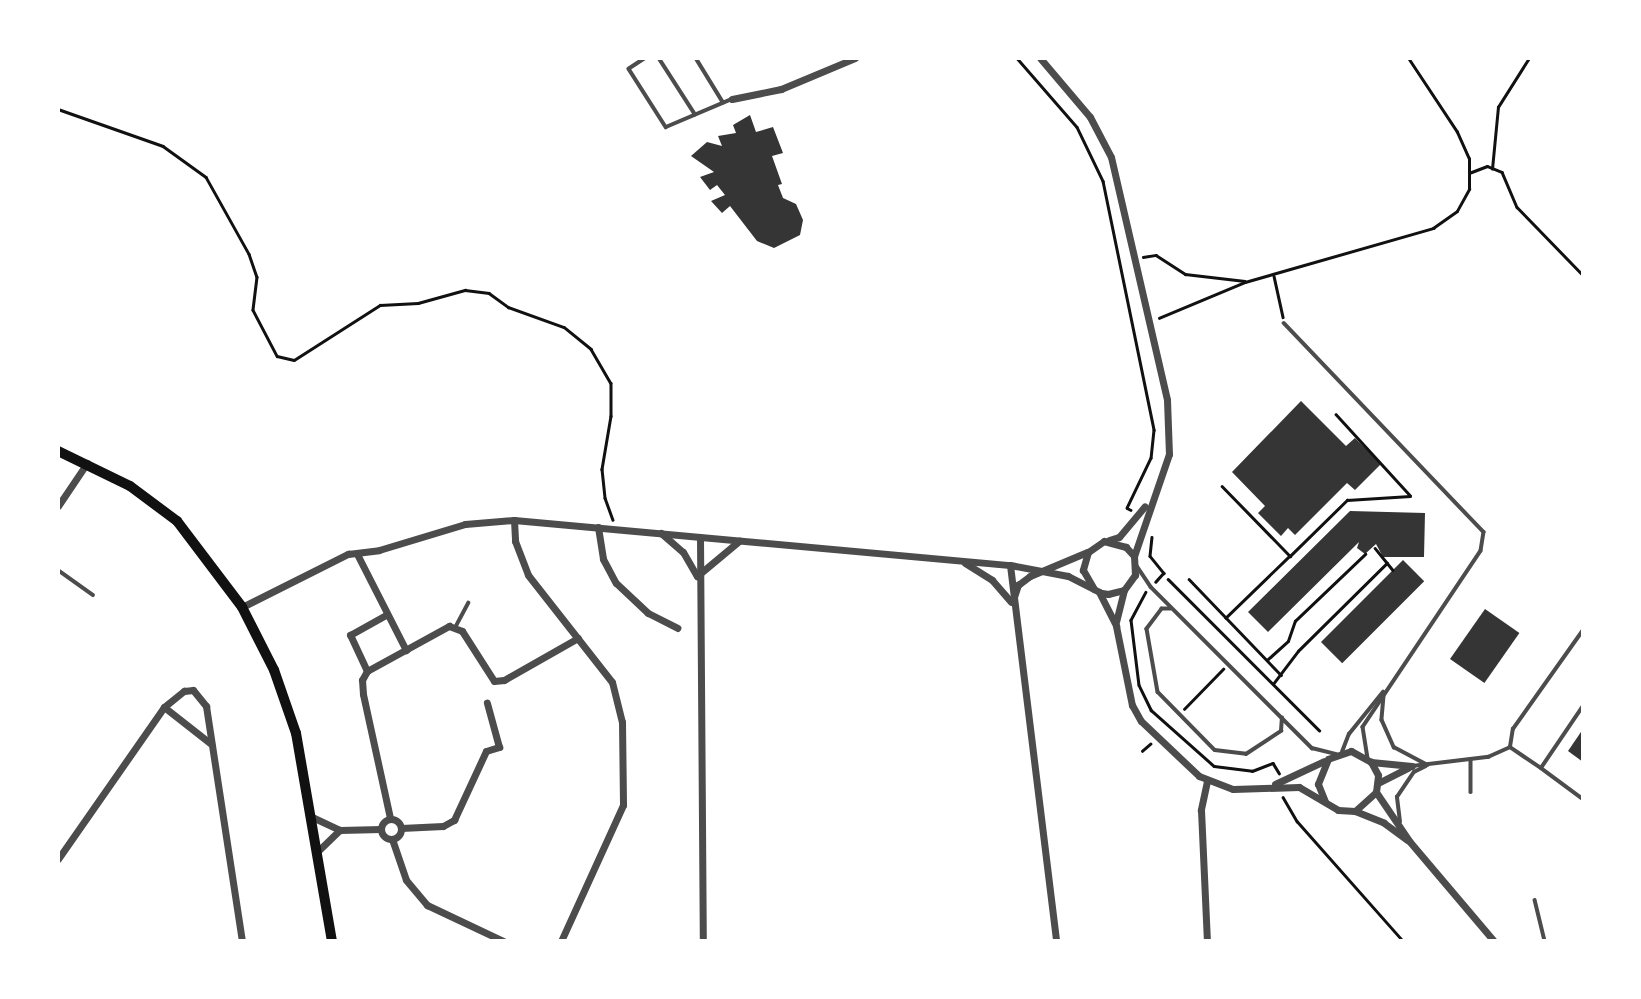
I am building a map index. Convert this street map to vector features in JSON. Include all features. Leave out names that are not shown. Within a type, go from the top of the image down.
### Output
[{"type":"main road","points":[[58,451],[88,462],[130,485],[177,521],[242,607],[274,670],[291,721],[319,850],[332,941]]},
{"type":"street","points":[[732,99],[781,89],[855,58]]},
{"type":"street","points":[[1040,58],[1103,139],[1118,177],[1170,429],[1169,454],[1137,535],[1134,556],[1136,565],[1124,590],[1116,626]]},
{"type":"street","points":[[58,506],[88,462]]},
{"type":"street","points":[[1012,603],[1018,585],[1088,552],[1104,541],[1119,537],[1156,491]]},
{"type":"street","points":[[242,607],[348,554],[357,554],[465,524],[514,520],[1010,565],[1045,570],[1096,590],[1124,590]]},
{"type":"street","points":[[514,520],[515,541],[528,575],[612,682],[619,700],[623,805],[561,941]]},
{"type":"street","points":[[598,527],[603,559],[616,583],[648,613],[677,628]]},
{"type":"street","points":[[661,533],[683,552],[697,576]]},
{"type":"street","points":[[700,537],[697,576],[702,939]]},
{"type":"street","points":[[697,576],[739,540]]},
{"type":"street","points":[[1104,541],[1118,542],[1134,556]]},
{"type":"street","points":[[1088,552],[1083,570],[1116,626],[1132,705],[1158,737],[1207,781],[1233,789],[1272,786],[1281,784],[1339,753],[1412,766]]},
{"type":"street","points":[[357,554],[406,650]]},
{"type":"street","points":[[960,561],[992,580],[1012,603]]},
{"type":"street","points":[[1010,565],[1012,603],[1056,941]]},
{"type":"street","points":[[368,671],[350,635],[386,615]]},
{"type":"street","points":[[487,703],[499,747],[486,751],[454,820],[443,826],[401,828],[390,818],[362,680],[368,671],[456,626],[494,681],[504,680],[578,638]]},
{"type":"street","points":[[58,859],[164,707],[184,691],[200,694],[211,744],[242,941]]},
{"type":"street","points":[[164,707],[211,744]]},
{"type":"street","points":[[1325,801],[1318,784],[1328,759]]},
{"type":"street","points":[[1355,811],[1376,792],[1378,783],[1370,760]]},
{"type":"street","points":[[1378,783],[1412,766]]},
{"type":"street","points":[[1207,781],[1201,810],[1207,941]]},
{"type":"street","points":[[1281,784],[1299,788],[1338,810],[1355,811],[1384,823],[1410,842]]},
{"type":"street","points":[[1376,792],[1410,842],[1494,941]]},
{"type":"street","points":[[312,817],[340,830],[381,830],[392,839],[407,880],[426,905],[503,941]]},
{"type":"street","points":[[381,830],[390,818]]},
{"type":"street","points":[[392,839],[401,828]]},
{"type":"street","points":[[319,850],[340,830]]},
{"type":"lane","points":[[646,58],[629,68],[666,127],[732,99]]},
{"type":"lane","points":[[659,58],[695,114]]},
{"type":"lane","points":[[696,58],[723,102]]},
{"type":"lane","points":[[1284,323],[1484,532],[1481,551],[1363,727],[1370,760]]},
{"type":"lane","points":[[1136,565],[1151,587],[1318,752],[1339,753],[1354,726],[1387,688]]},
{"type":"lane","points":[[58,570],[93,595]]},
{"type":"lane","points":[[456,626],[468,603]]},
{"type":"lane","points":[[1173,609],[1161,608],[1147,629],[1158,692],[1215,750],[1246,754],[1281,731],[1282,718]]},
{"type":"lane","points":[[1510,747],[1513,729],[1583,630]]},
{"type":"lane","points":[[1387,688],[1381,705],[1386,734],[1394,747],[1428,765]]},
{"type":"lane","points":[[1541,768],[1583,706]]},
{"type":"lane","points":[[1412,766],[1471,760],[1510,747]]},
{"type":"lane","points":[[1510,747],[1583,799]]},
{"type":"lane","points":[[1471,760],[1471,792]]},
{"type":"lane","points":[[1401,828],[1397,797],[1414,772],[1428,765]]},
{"type":"lane","points":[[1535,900],[1545,941]]},
{"type":"path","points":[[1017,58],[1077,127],[1102,181],[1154,430],[1151,458],[1127,508]]},
{"type":"path","points":[[1150,322],[1250,281],[1433,228],[1457,211],[1469,189],[1469,159],[1457,132],[1408,58]]},
{"type":"path","points":[[1492,169],[1498,107],[1529,58]]},
{"type":"path","points":[[58,109],[163,146],[206,177],[249,254],[257,277],[253,310],[277,356],[294,360],[380,305],[418,303],[466,290],[489,293],[509,307],[564,327],[591,349],[611,383],[611,416],[602,468],[604,498],[617,529]]},
{"type":"path","points":[[1469,173],[1492,169],[1502,172],[1517,207],[1583,275]]},
{"type":"path","points":[[1136,258],[1157,255],[1185,274],[1250,281]]},
{"type":"path","points":[[1274,276],[1284,323]]},
{"type":"path","points":[[1226,618],[1347,500],[1410,496],[1336,415]]},
{"type":"path","points":[[1222,486],[1290,556]]},
{"type":"path","points":[[1155,529],[1150,556],[1164,573],[1134,611],[1132,631],[1144,700],[1167,725],[1214,766],[1252,771],[1273,763],[1278,766],[1284,802],[1297,821],[1403,941]]},
{"type":"path","points":[[1375,548],[1393,570]]},
{"type":"path","points":[[1267,660],[1288,641],[1295,621],[1365,554]]},
{"type":"path","points":[[1273,684],[1282,676],[1298,651],[1387,563]]},
{"type":"path","points":[[1168,579],[1319,730]]},
{"type":"path","points":[[1189,579],[1282,676]]},
{"type":"path","points":[[1142,751],[1241,652]]},
{"type":"building","points":[[750,115],[756,132],[773,127],[783,153],[772,156],[782,184],[778,185],[783,198],[796,204],[803,220],[800,235],[774,248],[757,241],[730,206],[722,213],[711,201],[725,195],[717,185],[710,190],[700,177],[714,172],[691,156],[707,142],[722,146],[718,136],[736,133],[733,125]]},
{"type":"building","points":[[1301,401],[1346,446],[1355,438],[1381,464],[1355,490],[1347,483],[1295,535],[1288,528],[1281,536],[1258,513],[1265,506],[1232,472]]},
{"type":"building","points":[[1350,511],[1425,513],[1424,557],[1383,557],[1376,544],[1365,554],[1357,548],[1359,542],[1268,632],[1248,612]]},
{"type":"building","points":[[1403,560],[1424,581],[1342,663],[1321,642]]},
{"type":"building","points":[[1485,609],[1519,633],[1484,683],[1450,659]]},
{"type":"building","points":[[1583,729],[1583,762],[1568,751]]}]
